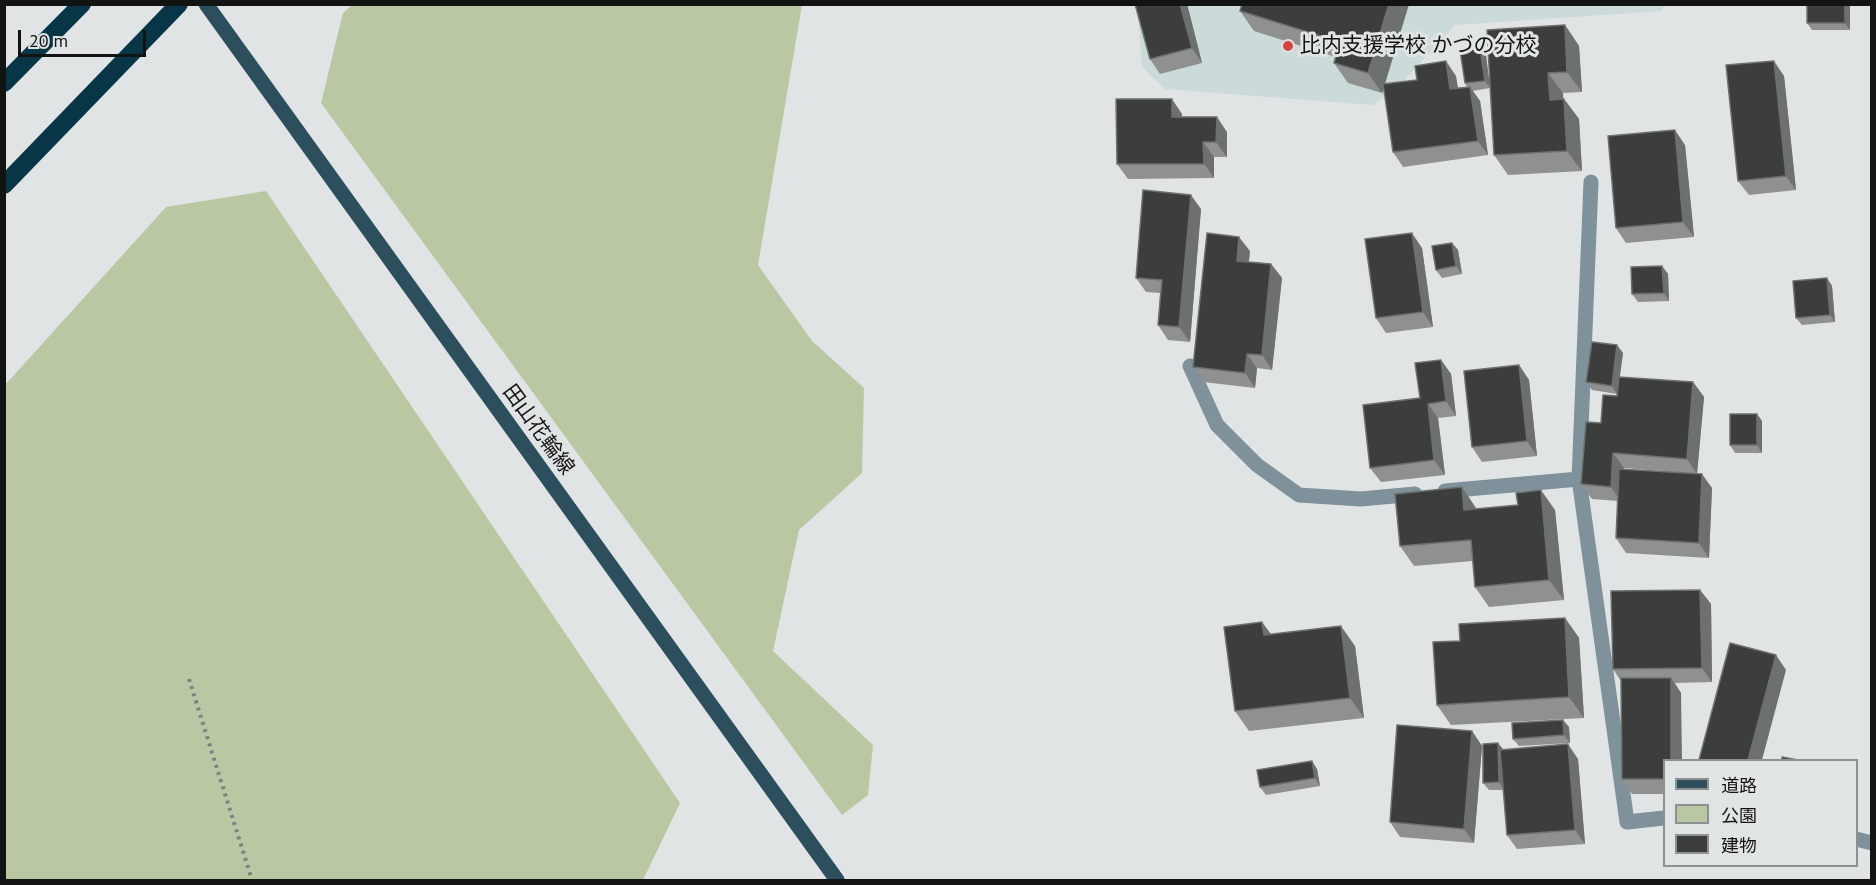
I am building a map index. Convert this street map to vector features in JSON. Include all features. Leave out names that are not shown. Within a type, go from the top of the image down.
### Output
[{"type":"highway","points":[[4,83],[82,4]]},
{"type":"highway","points":[[4,185],[179,4]]},
{"type":"main road","name":"田山花輪線","points":[[206,4],[837,880]]},
{"type":"street","points":[[1591,182],[1579,479],[1627,822],[1663,818]]},
{"type":"street","points":[[1190,366],[1217,425],[1257,465],[1299,495],[1361,499],[1579,479]]},
{"type":"path","points":[[189,679],[252,880]]},
{"type":"shaded area","name":"比内支援学校 かづの分校","points":[[1135,5],[1663,5],[1662,11],[1455,25],[1398,87],[1372,105],[1165,89],[1142,67],[1138,14]]},
{"type":"green space","points":[[352,5],[802,5],[758,265],[812,341],[864,388],[862,473],[799,530],[773,651],[873,745],[868,795],[842,815],[321,103],[343,13]]},
{"type":"green space","points":[[266,191],[680,803],[643,880],[5,880],[5,385],[166,207]]},
{"type":"building","points":[[1135,4],[1180,4],[1192,48],[1150,59]]},
{"type":"building","points":[[1242,4],[1389,4],[1368,73],[1334,63],[1340,42],[1240,11]]},
{"type":"building","points":[[1807,4],[1845,4],[1845,23],[1807,23]]},
{"type":"building","points":[[1565,25],[1567,72],[1548,73],[1550,100],[1564,99],[1567,151],[1494,155],[1487,30]]},
{"type":"building","points":[[1480,48],[1485,81],[1465,83],[1460,50]]},
{"type":"building","points":[[1446,61],[1450,89],[1470,87],[1478,141],[1393,152],[1383,84],[1417,80],[1415,66]]},
{"type":"building","points":[[1774,61],[1786,176],[1738,181],[1726,65]]},
{"type":"building","points":[[1116,99],[1172,99],[1172,117],[1217,117],[1216,142],[1203,142],[1204,164],[1117,164]]},
{"type":"building","points":[[1675,130],[1683,222],[1616,228],[1608,136]]},
{"type":"building","points":[[1143,190],[1191,195],[1179,327],[1158,325],[1162,280],[1136,278]]},
{"type":"building","points":[[1207,233],[1239,237],[1237,261],[1271,264],[1262,355],[1247,354],[1245,373],[1193,367]]},
{"type":"building","points":[[1412,233],[1423,312],[1376,318],[1365,239]]},
{"type":"building","points":[[1452,243],[1456,266],[1436,270],[1432,246]]},
{"type":"building","points":[[1662,266],[1664,293],[1632,294],[1631,267]]},
{"type":"building","points":[[1827,278],[1830,315],[1796,318],[1793,281]]},
{"type":"building","points":[[1592,342],[1617,345],[1612,386],[1586,382]]},
{"type":"building","points":[[1441,360],[1446,401],[1428,404],[1434,460],[1370,468],[1363,405],[1420,398],[1415,363]]},
{"type":"building","points":[[1519,365],[1527,441],[1472,447],[1464,371]]},
{"type":"building","points":[[1619,377],[1693,382],[1687,459],[1613,453],[1611,487],[1581,484],[1586,422],[1601,423],[1603,395],[1617,396]]},
{"type":"building","points":[[1730,414],[1757,414],[1757,445],[1730,445]]},
{"type":"building","points":[[1619,469],[1702,474],[1699,543],[1616,538]]},
{"type":"building","points":[[1462,487],[1464,510],[1518,505],[1516,493],[1541,490],[1549,580],[1475,587],[1471,540],[1400,546],[1395,494]]},
{"type":"building","points":[[1700,590],[1702,668],[1613,669],[1611,591]]},
{"type":"building","points":[[1565,618],[1569,697],[1437,705],[1433,642],[1460,641],[1459,624]]},
{"type":"building","points":[[1262,622],[1264,635],[1341,626],[1350,698],[1235,711],[1224,627]]},
{"type":"building","points":[[1730,643],[1776,655],[1748,759],[1699,759]]},
{"type":"building","points":[[1621,678],[1671,678],[1671,759],[1663,759],[1663,779],[1622,779]]},
{"type":"building","points":[[1563,720],[1564,735],[1513,739],[1512,723]]},
{"type":"building","points":[[1397,725],[1472,731],[1464,829],[1390,822]]},
{"type":"building","points":[[1498,743],[1499,782],[1483,783],[1483,744]]},
{"type":"building","points":[[1568,744],[1575,830],[1507,835],[1500,750]]},
{"type":"building","points":[[1312,761],[1315,778],[1260,787],[1257,770]]},
{"type":"place","name":"比内支援学校 かづの分校","points":[[1288,46]]}]
